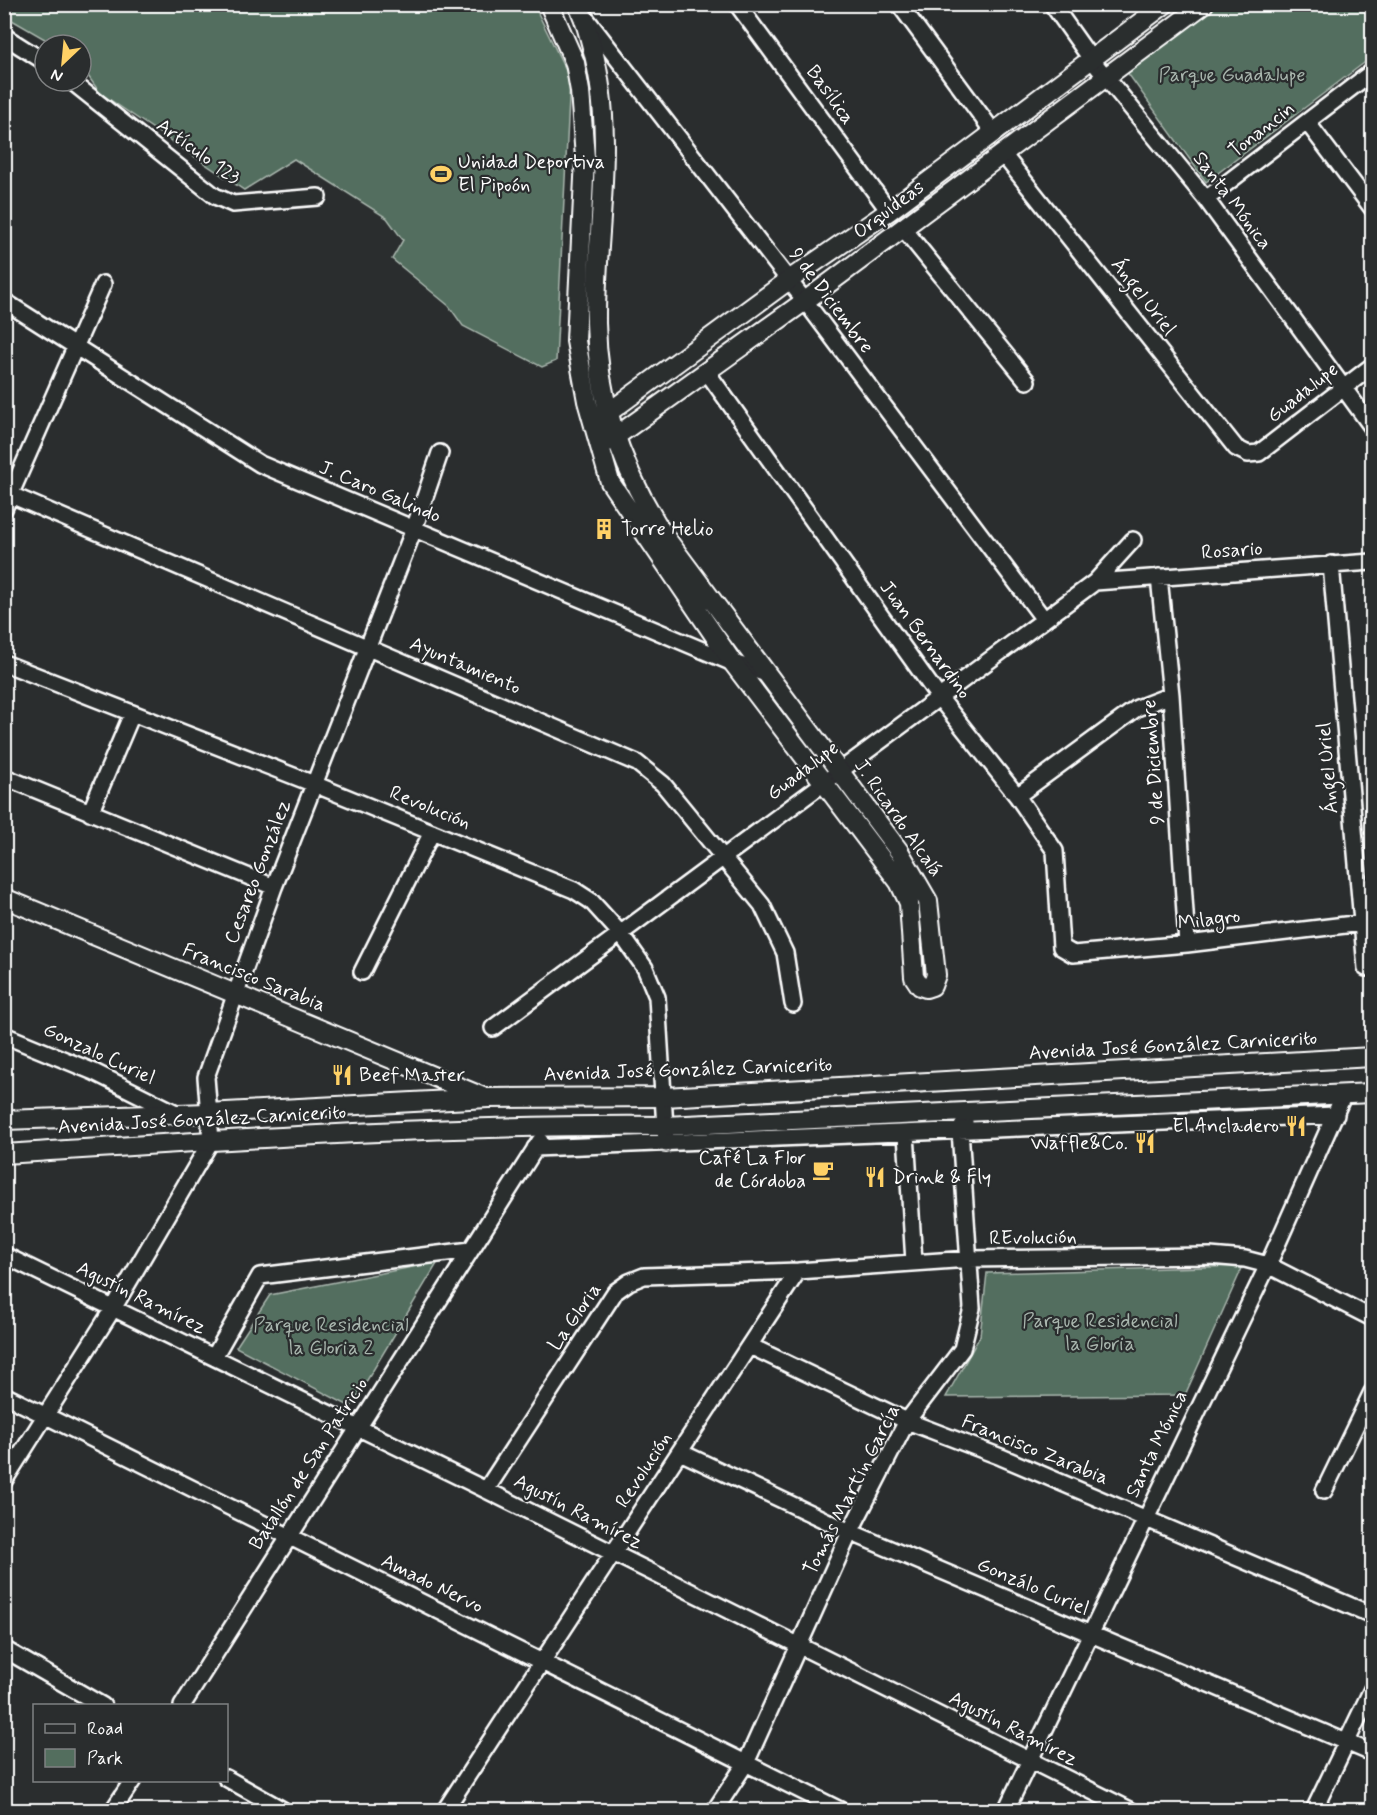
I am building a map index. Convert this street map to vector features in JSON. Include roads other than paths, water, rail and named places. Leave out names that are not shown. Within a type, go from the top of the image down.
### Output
[{"type":"street","name":"J. Ricardo Alcalá","points":[[549,4],[575,63],[581,103],[585,158],[575,321],[576,341],[592,422],[610,482],[628,512],[733,663],[831,777],[899,851],[928,901],[936,975],[932,986],[926,988],[920,986],[914,977],[909,903],[899,882],[831,777],[764,673],[658,527],[640,498],[616,438],[600,367],[596,323],[605,169],[603,120],[596,63],[580,8]]},
{"type":"street","name":"Basílica","points":[[737,4],[889,211]]},
{"type":"street","points":[[899,4],[994,133]]},
{"type":"street","name":"Santa Mónica","points":[[1052,4],[1107,78],[1206,199],[1372,427]]},
{"type":"street","name":"Orquídeas","points":[[592,422],[610,413],[789,280],[889,211],[1166,4]]},
{"type":"street","name":"Orquídeas","points":[[598,446],[616,438],[708,372],[1204,4]]},
{"type":"street","name":"9 de Diciembre","points":[[580,8],[805,301],[1043,618]]},
{"type":"street","points":[[4,36],[33,54]]},
{"type":"street","name":"Tonancin","points":[[1206,199],[1372,72]]},
{"type":"street","name":"Artículo 123","points":[[86,93],[215,196],[233,204],[318,197]]},
{"type":"street","points":[[1307,122],[1372,208]]},
{"type":"street","name":"Ángel Uriel","points":[[1002,153],[1236,448],[1248,454],[1259,453]]},
{"type":"street","points":[[903,228],[1027,381]]},
{"type":"street","points":[[7,498],[103,284]]},
{"type":"street","name":"J. Caro Galindo","points":[[4,301],[261,464],[733,663],[764,673]]},
{"type":"street","name":"Guadalupe","points":[[1259,453],[1372,366]]},
{"type":"street","name":"Juan Bernardino","points":[[708,372],[938,696],[1017,796],[1055,851],[1062,947]]},
{"type":"street","name":"Cesareo González","points":[[211,1141],[207,1113],[206,1077],[274,887],[414,529],[440,453]]},
{"type":"street","name":"Ayuntamiento","points":[[7,498],[367,646],[637,763],[663,784],[762,905],[777,932],[791,980],[794,1004]]},
{"type":"street","name":"Guadalupe","points":[[493,1028],[1043,618],[1095,582],[1133,540]]},
{"type":"street","name":"Rosario","points":[[1095,582],[1372,562]]},
{"type":"street","name":"Ángel Uriel","points":[[1331,564],[1366,968]]},
{"type":"street","name":"9 de Diciembre","points":[[1160,577],[1171,695],[1187,944]]},
{"type":"street","name":"Revolución","points":[[4,663],[315,784],[574,890],[591,901],[621,934],[645,968],[657,997],[666,1144]]},
{"type":"street","points":[[1017,796],[1137,708],[1171,695]]},
{"type":"street","points":[[90,813],[132,714]]},
{"type":"street","points":[[7,778],[274,887]]},
{"type":"street","points":[[362,972],[432,832]]},
{"type":"street","name":"Francisco Sarabia","points":[[4,898],[234,995],[488,1098]]},
{"type":"street","name":"Milagro","points":[[1062,947],[1073,954],[1187,944],[1362,923]]},
{"type":"street","name":"Gonzalo Curiel","points":[[4,1035],[94,1072],[176,1113]]},
{"type":"street","name":"Avenida José González Carnicerito","points":[[4,1120],[207,1113],[488,1098],[664,1097],[1372,1057]]},
{"type":"street","name":"Avenida José González Carnicerito","points":[[4,1154],[211,1141],[550,1125],[665,1126],[1372,1093]]},
{"type":"street","name":"Santa Mónica","points":[[1005,1810],[1268,1265],[1344,1094]]},
{"type":"street","points":[[960,1130],[972,1112]]},
{"type":"street","points":[[535,1148],[1336,1115]]},
{"type":"street","name":"Batallón de San Patricio","points":[[183,1704],[550,1125]]},
{"type":"street","name":"Tomás Martín García","points":[[715,1810],[746,1763],[850,1532],[908,1421],[962,1349],[972,1308],[960,1130]]},
{"type":"street","points":[[906,1134],[914,1262]]},
{"type":"street","points":[[4,1481],[114,1307],[211,1141]]},
{"type":"street","points":[[214,1357],[260,1276],[471,1250]]},
{"type":"street","name":"Agustín Ramírez","points":[[4,1255],[801,1645],[1130,1810]]},
{"type":"street","name":"REvolución","points":[[798,1271],[969,1259],[1210,1256],[1245,1259],[1268,1265],[1372,1317]]},
{"type":"street","name":"Revolución","points":[[445,1810],[798,1271]]},
{"type":"street","name":"La Gloria","points":[[486,1490],[615,1292],[629,1281],[644,1276],[798,1271]]},
{"type":"street","name":"Francisco Zarabia","points":[[750,1346],[908,1421],[1001,1457],[1372,1615]]},
{"type":"street","points":[[1324,1491],[1372,1392]]},
{"type":"street","name":"Amado Nervo","points":[[4,1395],[840,1810]]},
{"type":"street","name":"Gonzálo Curiel","points":[[680,1452],[850,1532],[1372,1753]]},
{"type":"street","points":[[4,1649],[100,1704]]},
{"type":"street","points":[[1314,1810],[1372,1689]]},
{"type":"street","points":[[228,1779],[283,1810]]},
{"type":"street","points":[[113,1810],[132,1782]]},
{"type":"place","name":"Unidad Deportiva El Pipoón","points":[[441,174]]},
{"type":"place","name":"Torre Helio","points":[[604,529]]},
{"type":"place","name":"Beef Master","points":[[342,1075]]},
{"type":"place","name":"El Ancladero","points":[[1296,1126]]},
{"type":"place","name":"Waffle&Co.","points":[[1145,1143]]},
{"type":"place","name":"Café La Flor de Córdoba","points":[[823,1170]]},
{"type":"place","name":"Drink & Fly","points":[[875,1177]]},
{"type":"park label","name":"Parque Guadalupe","points":[[1232,75]]},
{"type":"park label","name":"Parque Residencial la Gloria","points":[[1100,1332]]},
{"type":"park label","name":"Parque Residencial la Gloria 2","points":[[331,1336]]}]
